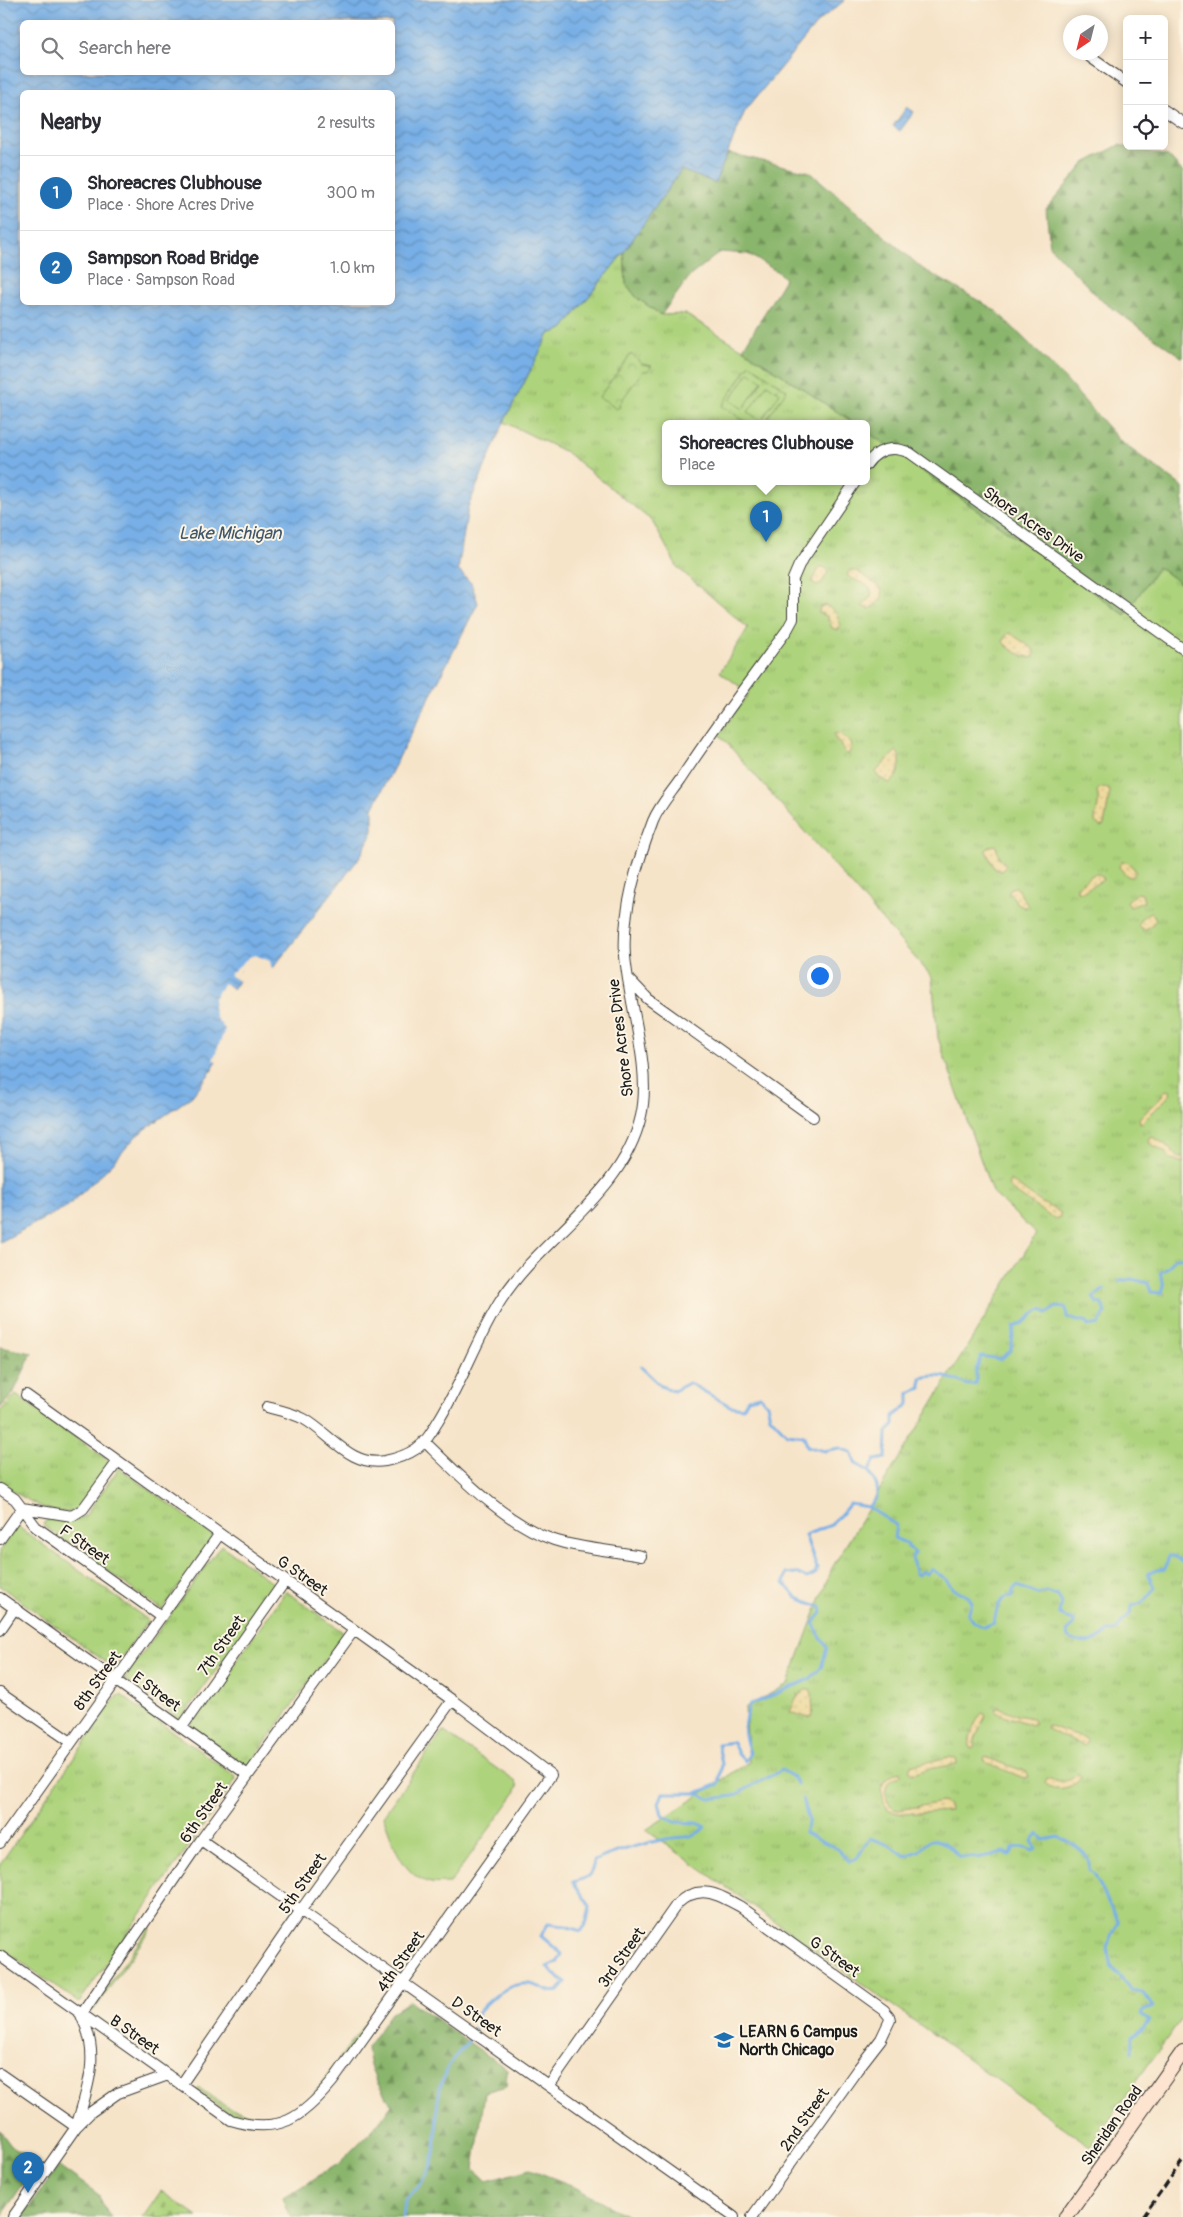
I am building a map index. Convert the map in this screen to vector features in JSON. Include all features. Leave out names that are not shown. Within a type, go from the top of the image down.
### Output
[{"type":"main road","name":"Sheridan Road","points":[[1066,2217],[1183,2052]]},
{"type":"street","points":[[1094,60],[1123,81]]},
{"type":"street","points":[[1168,113],[1183,124]]},
{"type":"street","name":"Shore Acres Drive","points":[[870,461],[882,450],[901,449],[910,453],[1183,649]]},
{"type":"street","name":"Shore Acres Drive","points":[[267,1407],[301,1417],[312,1424],[336,1446],[364,1460],[381,1462],[398,1458],[416,1450],[447,1407],[510,1285],[600,1191],[628,1150],[641,1116],[643,1086],[628,978],[625,923],[636,871],[654,820],[695,757],[787,630],[793,619],[793,579],[799,565],[853,485]]},
{"type":"street","points":[[628,978],[648,999],[813,1117]]},
{"type":"street","name":"G Street","points":[[26,1395],[452,1700],[551,1775],[544,1785]]},
{"type":"street","points":[[424,1441],[472,1486],[501,1510],[535,1533],[556,1541],[640,1556]]},
{"type":"street","points":[[0,1539],[22,1508],[72,1516],[83,1509],[118,1462]]},
{"type":"street","name":"F Street","points":[[0,1489],[22,1508],[36,1527],[161,1616]]},
{"type":"street","name":"8th Street","points":[[0,1843],[219,1535]]},
{"type":"street","name":"7th Street","points":[[182,1727],[285,1581]]},
{"type":"street","name":"E Street","points":[[0,1598],[248,1775]]},
{"type":"street","points":[[0,1630],[15,1608]]},
{"type":"street","name":"6th Street","points":[[81,2015],[201,1840],[354,1630]]},
{"type":"street","points":[[0,1693],[71,1742]]},
{"type":"street","name":"5th Street","points":[[181,2085],[301,1910],[452,1700]]},
{"type":"street","name":"4th Street","points":[[259,2126],[290,2120],[314,2104],[332,2082],[544,1785]]},
{"type":"street","name":"D Street","points":[[201,1840],[734,2217]]},
{"type":"street","name":"3rd Street","points":[[549,2086],[677,1904],[686,1896],[705,1892],[723,1897],[741,1908]]},
{"type":"street","name":"G Street","points":[[741,1908],[884,2010],[890,2020],[881,2039]]},
{"type":"street","name":"B Street","points":[[0,1956],[231,2120],[259,2126]]},
{"type":"street","points":[[76,2127],[89,2086],[93,2058],[91,2039],[81,2015]]},
{"type":"street","name":"2nd Street","points":[[752,2217],[881,2039]]},
{"type":"street","points":[[0,2074],[76,2127]]},
{"type":"street","points":[[12,2217],[76,2127],[91,2112],[118,2093],[168,2075]]},
{"type":"green space","points":[[1119,145],[1123,146],[1123,150],[1141,150],[1168,156],[1183,172],[1183,358],[1102,301],[1050,247],[1046,209],[1085,163]]},
{"type":"green space","points":[[728,153],[810,172],[923,269],[995,310],[1063,377],[1121,442],[1183,487],[1183,585],[1158,567],[1125,615],[870,434],[870,420],[850,420],[743,349],[785,279],[778,272],[748,254],[720,252],[690,276],[661,315],[637,298],[626,284],[624,252],[681,170],[715,182]]},
{"type":"green space","points":[[624,252],[626,284],[637,298],[661,315],[685,314],[743,349],[850,420],[662,420],[662,485],[870,485],[870,434],[1125,615],[1158,567],[1183,585],[1183,2016],[1090,2146],[646,1830],[749,1762],[745,1708],[788,1684],[832,1568],[1036,1234],[992,1192],[938,1038],[932,977],[719,734],[749,693],[720,672],[748,628],[678,568],[652,521],[566,452],[504,422],[549,334],[563,329]]},
{"type":"green space","points":[[631,354],[642,364],[652,366],[647,371],[643,371],[619,404],[620,407],[616,409],[599,397]]},
{"type":"green space","points":[[750,364],[787,390],[766,420],[743,420],[722,406]]},
{"type":"green space","points":[[749,372],[762,381],[743,409],[730,400]]},
{"type":"green space","points":[[767,384],[780,393],[762,420],[748,412]]},
{"type":"green space","points":[[0,1347],[32,1353],[13,1394],[0,1408]]},
{"type":"green space","points":[[16,1395],[112,1463],[80,1507],[72,1511],[50,1510],[28,1500],[0,1482],[0,1411]]},
{"type":"green space","points":[[119,1468],[214,1536],[162,1610],[43,1525],[49,1517],[69,1522],[85,1516]]},
{"type":"green space","points":[[17,1526],[148,1620],[114,1668],[0,1586],[0,1550]]},
{"type":"green space","points":[[221,1545],[277,1586],[180,1720],[124,1679]]},
{"type":"green space","points":[[286,1591],[344,1633],[248,1767],[190,1726]]},
{"type":"green space","points":[[121,1695],[235,1776],[236,1779],[80,2001],[77,2001],[0,1947],[0,1864],[117,1696]]},
{"type":"green space","points":[[443,1731],[516,1782],[518,1786],[514,1795],[450,1883],[431,1883],[412,1873],[405,1865],[383,1816]]},
{"type":"green space","points":[[149,1928],[151,1929],[94,2010],[93,2007]]},
{"type":"green space","points":[[389,1990],[391,1991],[320,2092],[304,2109],[279,2119],[266,2121],[266,2117],[290,2112],[308,2102]]},
{"type":"green space","points":[[410,2001],[507,2069],[506,2086],[485,2092],[474,2169],[487,2181],[530,2169],[571,2185],[629,2217],[291,2217],[283,2198],[338,2164],[375,2127],[392,2105],[375,2078],[367,2048],[391,2013]]},
{"type":"green space","points":[[199,2087],[228,2108],[259,2117],[259,2121],[226,2111],[197,2090]]},
{"type":"green space","points":[[0,2131],[12,2147],[39,2162],[0,2217]]},
{"type":"green space","points":[[59,2166],[99,2195],[101,2204],[112,2217],[22,2217]]},
{"type":"green space","points":[[161,2191],[198,2217],[143,2217]]},
{"type":"sand","points":[[820,567],[824,567],[828,572],[821,584],[816,586],[812,582]]},
{"type":"sand","points":[[850,570],[870,580],[882,591],[880,599],[869,609],[862,606],[871,597],[871,590],[866,585],[847,575]]},
{"type":"sand","points":[[826,605],[839,619],[838,630],[832,628],[827,616],[819,613],[820,607]]},
{"type":"sand","points":[[1010,633],[1032,648],[1035,653],[1033,658],[1016,653],[1003,642],[1007,634]]},
{"type":"sand","points":[[839,733],[852,744],[849,754],[846,754],[835,739],[834,734]]},
{"type":"sand","points":[[896,751],[900,759],[898,774],[889,783],[878,777],[876,772]]},
{"type":"sand","points":[[1104,787],[1110,792],[1104,825],[1101,827],[1095,822],[1098,804],[1097,791]]},
{"type":"sand","points":[[993,845],[996,846],[999,857],[1006,865],[1002,871],[995,869],[986,851],[987,848]]},
{"type":"sand","points":[[1121,862],[1128,862],[1135,870],[1135,874],[1131,877],[1127,876],[1119,867]]},
{"type":"sand","points":[[1098,874],[1102,876],[1103,880],[1082,892],[1077,891],[1077,886]]},
{"type":"sand","points":[[1016,887],[1027,904],[1026,908],[1019,905],[1009,892],[1011,888]]},
{"type":"sand","points":[[1137,893],[1142,894],[1144,902],[1130,907],[1127,901]]},
{"type":"sand","points":[[1152,912],[1156,921],[1147,929],[1142,929],[1138,925],[1140,921],[1145,915]]},
{"type":"sand","points":[[1166,1090],[1171,1091],[1170,1095],[1140,1123],[1139,1118],[1157,1102]]},
{"type":"sand","points":[[1150,1137],[1170,1148],[1177,1156],[1183,1159],[1183,1163],[1169,1158],[1165,1152],[1149,1143]]},
{"type":"sand","points":[[1010,1180],[1042,1203],[1060,1212],[1060,1217],[1055,1219],[1049,1216],[1012,1190],[1008,1186]]},
{"type":"sand","points":[[805,1690],[810,1690],[812,1693],[813,1716],[809,1718],[790,1712],[797,1697]]},
{"type":"sand","points":[[997,1708],[1032,1718],[1035,1723],[1031,1725],[998,1713],[995,1711]]},
{"type":"sand","points":[[982,1713],[986,1715],[975,1739],[975,1747],[971,1749],[972,1731]]},
{"type":"sand","points":[[1047,1725],[1083,1737],[1087,1740],[1087,1744],[1084,1746],[1058,1734],[1046,1728]]},
{"type":"sand","points":[[949,1757],[956,1759],[957,1764],[912,1774],[909,1772],[910,1766]]},
{"type":"sand","points":[[985,1757],[1027,1772],[1029,1777],[1024,1778],[987,1763],[984,1760]]},
{"type":"sand","points":[[900,1771],[901,1775],[890,1781],[886,1788],[888,1803],[893,1809],[899,1810],[942,1802],[947,1804],[950,1811],[903,1814],[889,1811],[882,1798],[882,1787],[888,1778]]},
{"type":"sand","points":[[1078,1773],[1081,1778],[1069,1787],[1053,1788],[1045,1783],[1047,1778],[1064,1781],[1075,1777]]},
{"type":"water","name":"Lake Michigan","points":[[0,0],[845,0],[818,22],[745,111],[715,183],[681,170],[624,252],[563,329],[549,334],[504,422],[468,507],[458,570],[471,583],[478,603],[373,808],[373,831],[360,857],[273,968],[255,957],[233,977],[238,981],[233,989],[228,985],[218,1005],[226,1029],[213,1069],[192,1096],[136,1136],[113,1163],[68,1206],[0,1242]]},
{"type":"water","points":[[907,107],[914,112],[900,131],[893,126]]},
{"type":"pier","points":[[255,955],[270,961],[272,970],[255,960],[240,971],[236,977],[240,979],[238,981],[229,975],[249,957]]},
{"type":"pier","points":[[224,983],[235,990],[229,989],[221,1005],[229,1030],[219,1061],[213,1060],[225,1029],[216,1018],[213,1008],[214,998]]},
{"type":"waterway","points":[[1119,1281],[1132,1279],[1148,1283],[1151,1292],[1162,1293],[1164,1285],[1160,1273],[1168,1268],[1175,1258],[1183,1258]]},
{"type":"waterway","points":[[868,1507],[877,1498],[877,1486],[869,1471],[875,1460],[886,1458],[887,1432],[894,1425],[894,1416],[909,1404],[909,1393],[921,1388],[921,1378],[941,1376],[957,1380],[966,1385],[976,1384],[976,1371],[981,1356],[1000,1359],[1011,1351],[1014,1327],[1023,1323],[1042,1309],[1047,1313],[1057,1307],[1066,1308],[1067,1317],[1078,1321],[1085,1321],[1088,1326],[1099,1324],[1105,1313],[1102,1304],[1097,1303],[1093,1297],[1105,1289]]},
{"type":"waterway","points":[[641,1367],[661,1386],[674,1391],[689,1383],[730,1406],[743,1408],[748,1399],[760,1396],[767,1404],[770,1416],[787,1434],[804,1436],[807,1446],[824,1451],[839,1448],[851,1452],[856,1464],[869,1471]]},
{"type":"waterway","points":[[697,1793],[719,1784],[722,1764],[718,1744],[733,1742],[738,1754],[745,1761],[750,1753],[744,1729],[750,1705],[810,1679],[821,1668],[827,1648],[813,1623],[822,1613],[821,1607],[797,1598],[784,1583],[786,1574],[796,1573],[807,1578],[815,1574],[817,1568],[805,1535],[831,1525],[850,1504],[868,1507],[896,1525],[894,1538],[908,1544],[907,1546],[915,1553],[912,1557],[915,1573],[918,1575],[922,1571],[926,1574],[931,1569],[946,1579],[954,1589],[969,1597],[972,1603],[968,1614],[975,1623],[983,1627],[994,1623],[999,1605],[1007,1597],[1012,1596],[1013,1590],[1017,1586],[1038,1594],[1046,1592],[1058,1596],[1061,1602],[1059,1613],[1067,1619],[1074,1621],[1074,1624],[1067,1632],[1068,1638],[1085,1643],[1095,1641],[1108,1631],[1117,1629],[1131,1613],[1132,1606],[1143,1602],[1150,1595],[1154,1588],[1148,1572],[1165,1569],[1169,1556],[1174,1556],[1183,1563]]},
{"type":"waterway","points":[[403,2217],[405,2200],[420,2185],[429,2170],[434,2155],[437,2108],[445,2073],[454,2058],[470,2039],[477,2023],[477,2013],[503,1990],[519,1984],[528,1984],[550,1991],[558,1991],[566,1982],[552,1973],[547,1967],[557,1963],[562,1954],[541,1936],[548,1924],[565,1926],[581,1931],[587,1921],[590,1906],[573,1882],[588,1876],[594,1861],[602,1857],[648,1843],[691,1836],[706,1827],[697,1823],[675,1822],[662,1814],[659,1803],[663,1793],[697,1793],[710,1799],[733,1796],[782,1770],[793,1777],[797,1784]]},
{"type":"waterway","points":[[802,1799],[809,1821],[804,1832],[838,1849],[849,1861],[857,1858],[870,1838],[889,1845],[906,1856],[919,1851],[931,1840],[940,1841],[950,1847],[959,1857],[977,1858],[1005,1852],[1009,1855],[1015,1847],[1033,1851],[1036,1848],[1032,1841],[1039,1834],[1043,1840],[1059,1837],[1080,1849],[1087,1858],[1089,1870],[1094,1873],[1118,1922],[1107,1947],[1111,1966],[1131,1990],[1142,1992],[1153,2007],[1143,2011],[1141,2015],[1149,2021],[1142,2030],[1133,2036],[1132,2052]]},
{"type":"railway","points":[[1143,2217],[1183,2160]]},
{"type":"place","name":"Shoreacres Clubhouse","points":[[766,542]]},
{"type":"place","name":"LEARN 6 Campus North Chicago","points":[[724,2040]]},
{"type":"place","name":"Sampson Road Bridge","points":[[28,2193]]}]
